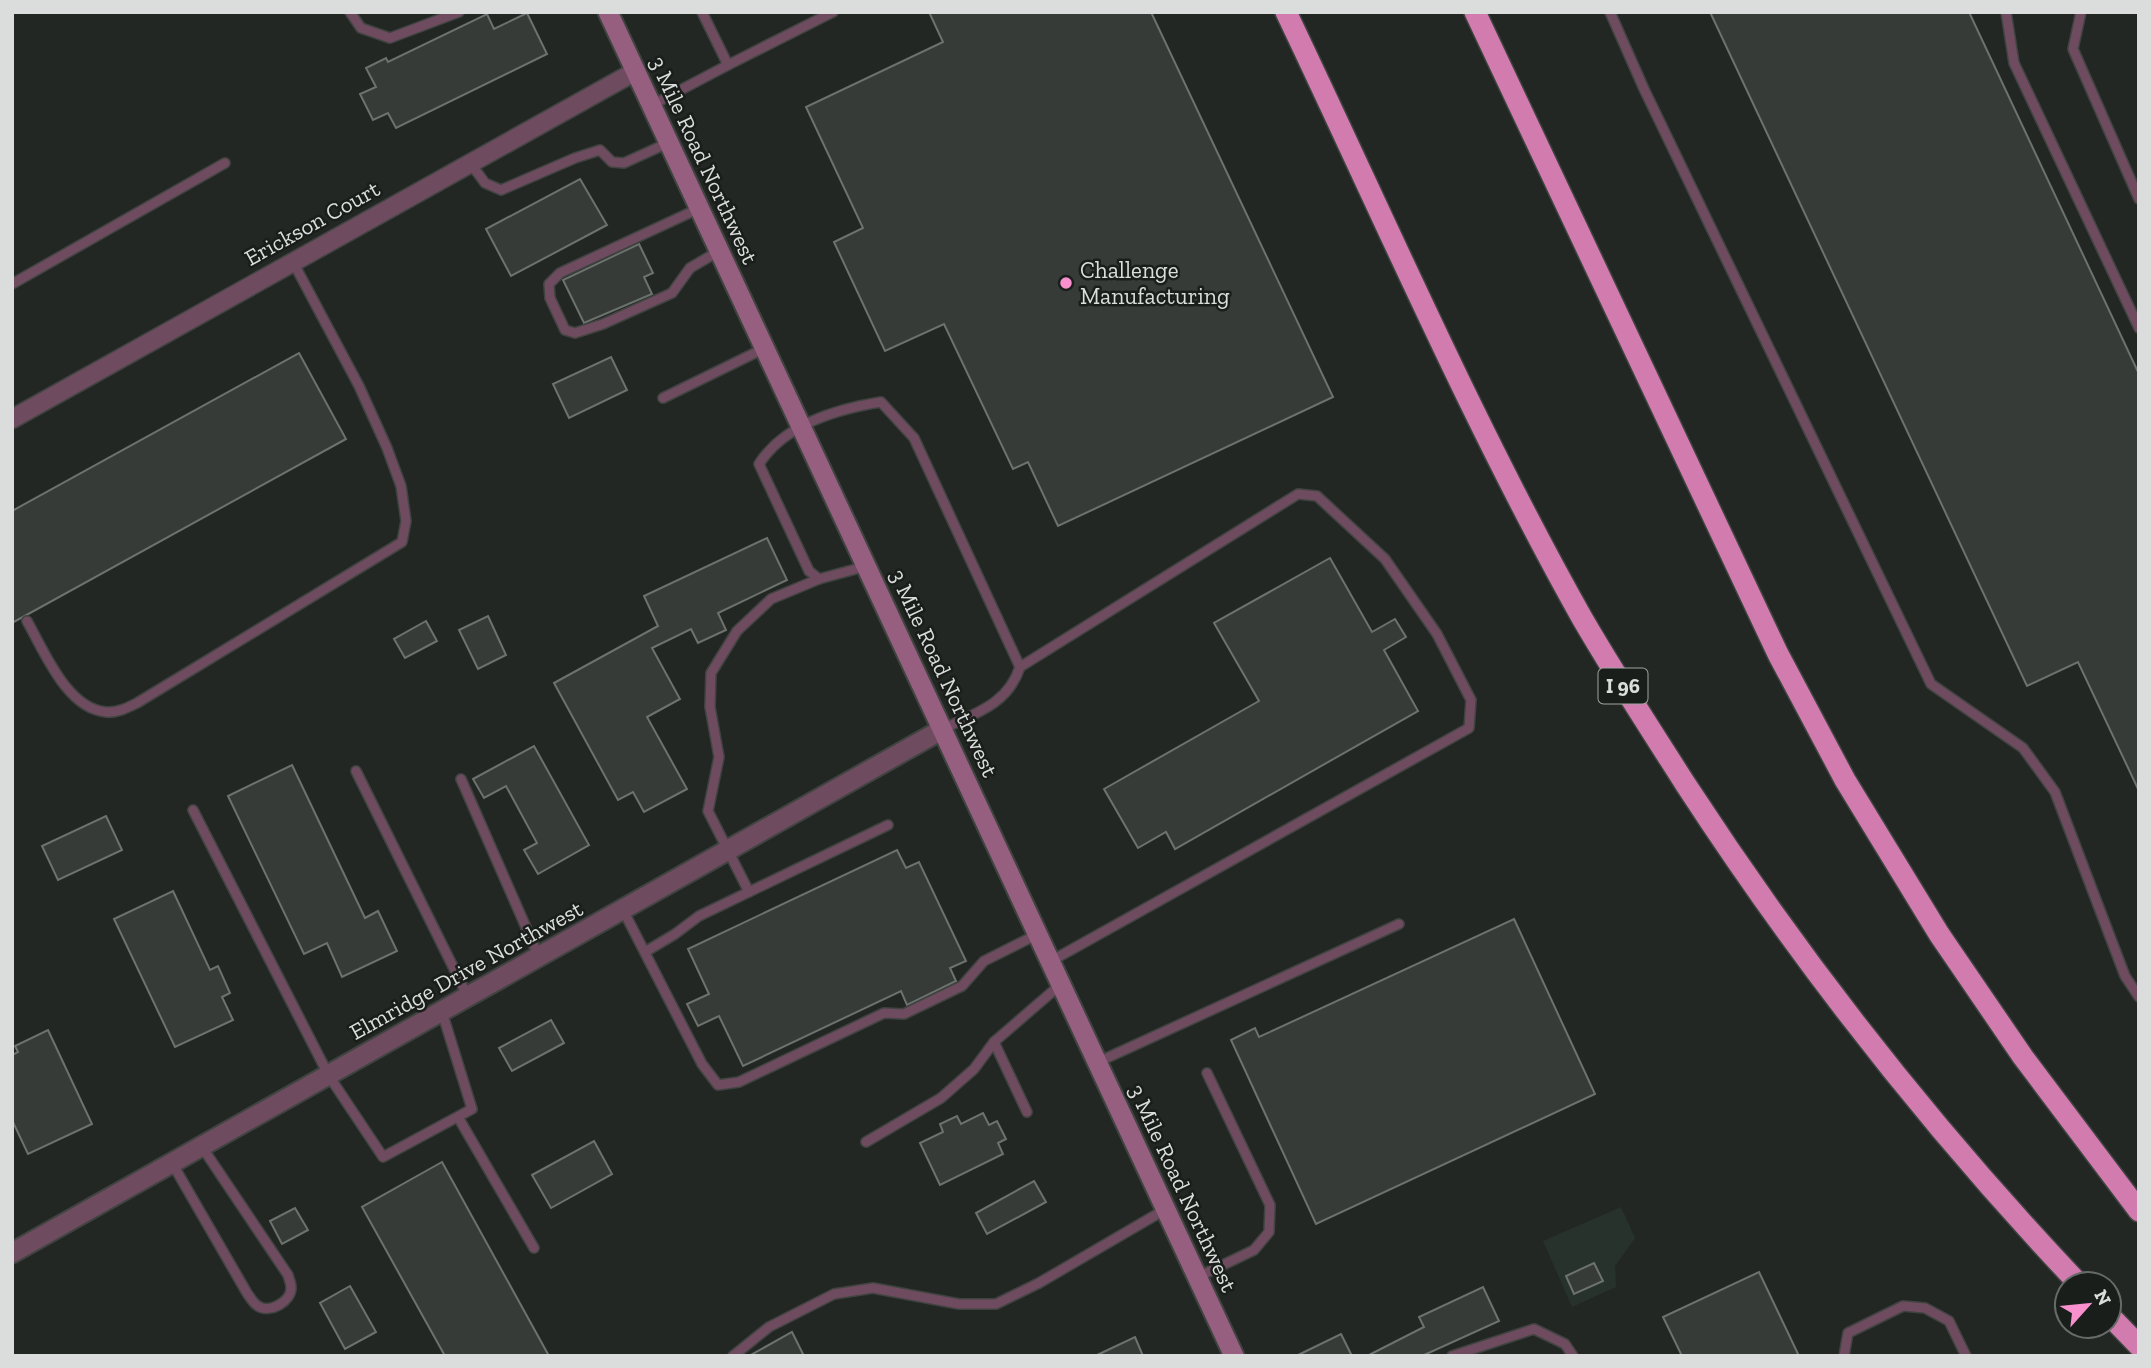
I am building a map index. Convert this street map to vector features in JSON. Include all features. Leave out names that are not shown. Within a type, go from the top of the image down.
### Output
[{"type":"highway","name":"I 96","points":[[1286,12],[1511,486],[1629,696],[1782,928],[1829,990],[1932,1117],[2067,1270]]},
{"type":"highway","points":[[1475,12],[1778,654],[1845,780],[1939,934],[2023,1057],[2139,1211]]},
{"type":"highway","points":[[2123,1329],[2139,1346]]},
{"type":"main road","name":"3 Mile Road Northwest","points":[[608,12],[1234,1356]]},
{"type":"street","name":"Erickson Court","points":[[12,419],[636,71]]},
{"type":"street","name":"Elmridge Drive Northwest","points":[[12,1254],[943,729]]},
{"type":"lane","points":[[350,12],[361,28],[390,38],[459,12]]},
{"type":"lane","points":[[652,105],[832,12]]},
{"type":"lane","points":[[1610,12],[1644,89],[1931,684],[2022,748],[2054,792],[2125,976],[2139,997]]},
{"type":"lane","points":[[2006,12],[2014,63],[2139,328]]},
{"type":"lane","points":[[2081,12],[2073,49],[2139,199]]},
{"type":"lane","points":[[705,13],[728,65]]},
{"type":"lane","points":[[471,164],[485,183],[501,190],[600,150],[612,162],[624,163],[669,143]]},
{"type":"lane","points":[[12,284],[225,163]]},
{"type":"lane","points":[[700,208],[560,273],[549,284],[550,298],[565,330],[575,333],[603,324],[672,293],[690,268],[720,251]]},
{"type":"lane","points":[[27,621],[56,673],[73,696],[90,708],[107,713],[122,710],[402,542],[406,521],[401,486],[387,448],[359,386],[293,262]]},
{"type":"lane","points":[[663,398],[765,348]]},
{"type":"lane","points":[[819,579],[810,571],[759,464],[769,449],[802,426],[848,407],[881,402],[914,438],[1020,667]]},
{"type":"lane","points":[[943,729],[998,702],[1015,681],[1020,667],[1298,494],[1317,496],[1385,559],[1437,634],[1471,701],[1469,728],[1051,961]]},
{"type":"lane","points":[[749,892],[708,811],[719,757],[710,707],[710,673],[737,631],[771,599],[819,579],[867,566]]},
{"type":"lane","points":[[356,771],[468,997]]},
{"type":"lane","points":[[461,779],[539,957]]},
{"type":"lane","points":[[194,810],[328,1076],[383,1157],[472,1109],[442,1012]]},
{"type":"lane","points":[[645,951],[699,916],[888,825]]},
{"type":"lane","points":[[623,910],[702,1064],[718,1085],[739,1082],[884,1013],[904,1014],[962,986],[984,961],[1038,934]]},
{"type":"lane","points":[[1098,1062],[1399,924]]},
{"type":"lane","points":[[866,1142],[941,1098],[974,1069],[994,1042],[1062,984]]},
{"type":"lane","points":[[994,1042],[1027,1112]]},
{"type":"lane","points":[[1198,1277],[1254,1250],[1269,1232],[1270,1205],[1207,1073]]},
{"type":"lane","points":[[457,1117],[534,1248]]},
{"type":"lane","points":[[172,1163],[247,1293],[256,1305],[264,1309],[276,1307],[287,1299],[292,1288],[288,1275],[202,1147]]},
{"type":"lane","points":[[733,1356],[769,1327],[834,1294],[873,1287],[958,1304],[996,1304],[1039,1283],[1166,1209]]},
{"type":"lane","points":[[1844,1356],[1848,1333],[1903,1306],[1925,1308],[1949,1321],[1966,1356]]},
{"type":"lane","points":[[1452,1356],[1534,1329],[1565,1344],[1573,1356]]},
{"type":"shaded area","points":[[1621,1207],[1635,1238],[1615,1266],[1616,1287],[1572,1307],[1543,1241]]},
{"type":"building","name":"Challenge Manufacturing","points":[[929,12],[1151,12],[1333,397],[1058,526],[1028,462],[1013,469],[944,324],[885,351],[834,242],[863,228],[806,107],[943,42]]},
{"type":"building","points":[[1710,12],[1969,12],[2139,374],[2139,791],[2078,662],[2027,686]]},
{"type":"building","points":[[527,13],[547,54],[396,128],[388,113],[373,120],[360,94],[376,87],[366,68],[386,58],[388,62],[487,14],[494,29]]},
{"type":"building","points":[[580,179],[607,225],[511,276],[486,229]]},
{"type":"building","points":[[639,244],[653,273],[644,277],[652,294],[584,323],[563,280]]},
{"type":"building","points":[[299,353],[346,439],[12,623],[12,511]]},
{"type":"building","points":[[611,357],[627,390],[569,418],[553,384]]},
{"type":"building","points":[[767,538],[787,580],[718,613],[726,630],[698,643],[691,629],[652,648],[680,699],[647,717],[687,789],[644,812],[633,792],[618,800],[554,683],[658,626],[644,596]]},
{"type":"building","points":[[1330,558],[1372,632],[1395,619],[1406,637],[1384,650],[1418,711],[1175,849],[1166,832],[1138,848],[1104,789],[1259,701],[1214,623]]},
{"type":"building","points":[[488,616],[506,655],[478,669],[459,630]]},
{"type":"building","points":[[426,621],[437,641],[405,658],[394,639]]},
{"type":"building","points":[[534,746],[589,845],[538,874],[524,850],[537,843],[506,786],[484,798],[473,779]]},
{"type":"building","points":[[292,765],[365,918],[378,911],[397,951],[342,977],[327,943],[304,954],[228,796]]},
{"type":"building","points":[[106,816],[122,850],[58,880],[42,846]]},
{"type":"building","points":[[897,850],[906,868],[919,862],[966,961],[950,968],[956,981],[907,1005],[901,991],[743,1066],[719,1016],[698,1026],[687,1004],[709,994],[688,949]]},
{"type":"building","points":[[173,891],[210,970],[218,966],[230,993],[222,997],[233,1020],[175,1047],[114,919]]},
{"type":"building","points":[[1514,919],[1595,1094],[1316,1224],[1231,1040],[1255,1028],[1259,1037]]},
{"type":"building","points":[[551,1020],[564,1043],[512,1071],[499,1048]]},
{"type":"building","points":[[48,1030],[92,1124],[28,1154],[12,1120],[12,1055],[18,1052],[15,1046]]},
{"type":"building","points":[[983,1113],[989,1125],[997,1121],[1006,1139],[998,1143],[1003,1154],[940,1185],[920,1143],[943,1132],[940,1124],[957,1116],[961,1124]]},
{"type":"building","points":[[594,1141],[612,1174],[551,1208],[532,1175]]},
{"type":"building","points":[[442,1162],[549,1356],[445,1356],[362,1207]]},
{"type":"building","points":[[1034,1181],[1046,1202],[987,1234],[976,1213]]},
{"type":"building","points":[[295,1208],[308,1230],[282,1244],[270,1221]]},
{"type":"building","points":[[1594,1263],[1603,1281],[1574,1294],[1566,1276]]},
{"type":"building","points":[[1759,1272],[1799,1356],[1682,1356],[1663,1317]]},
{"type":"building","points":[[350,1286],[376,1332],[345,1349],[320,1303]]},
{"type":"building","points":[[1483,1287],[1499,1321],[1422,1356],[1367,1356],[1424,1327],[1419,1317]]},
{"type":"building","points":[[792,1332],[804,1356],[749,1356]]},
{"type":"building","points":[[1341,1334],[1352,1356],[1296,1356]]},
{"type":"building","points":[[1135,1337],[1143,1356],[1095,1356]]},
{"type":"place","name":"Challenge Manufacturing","points":[[1066,283]]}]
